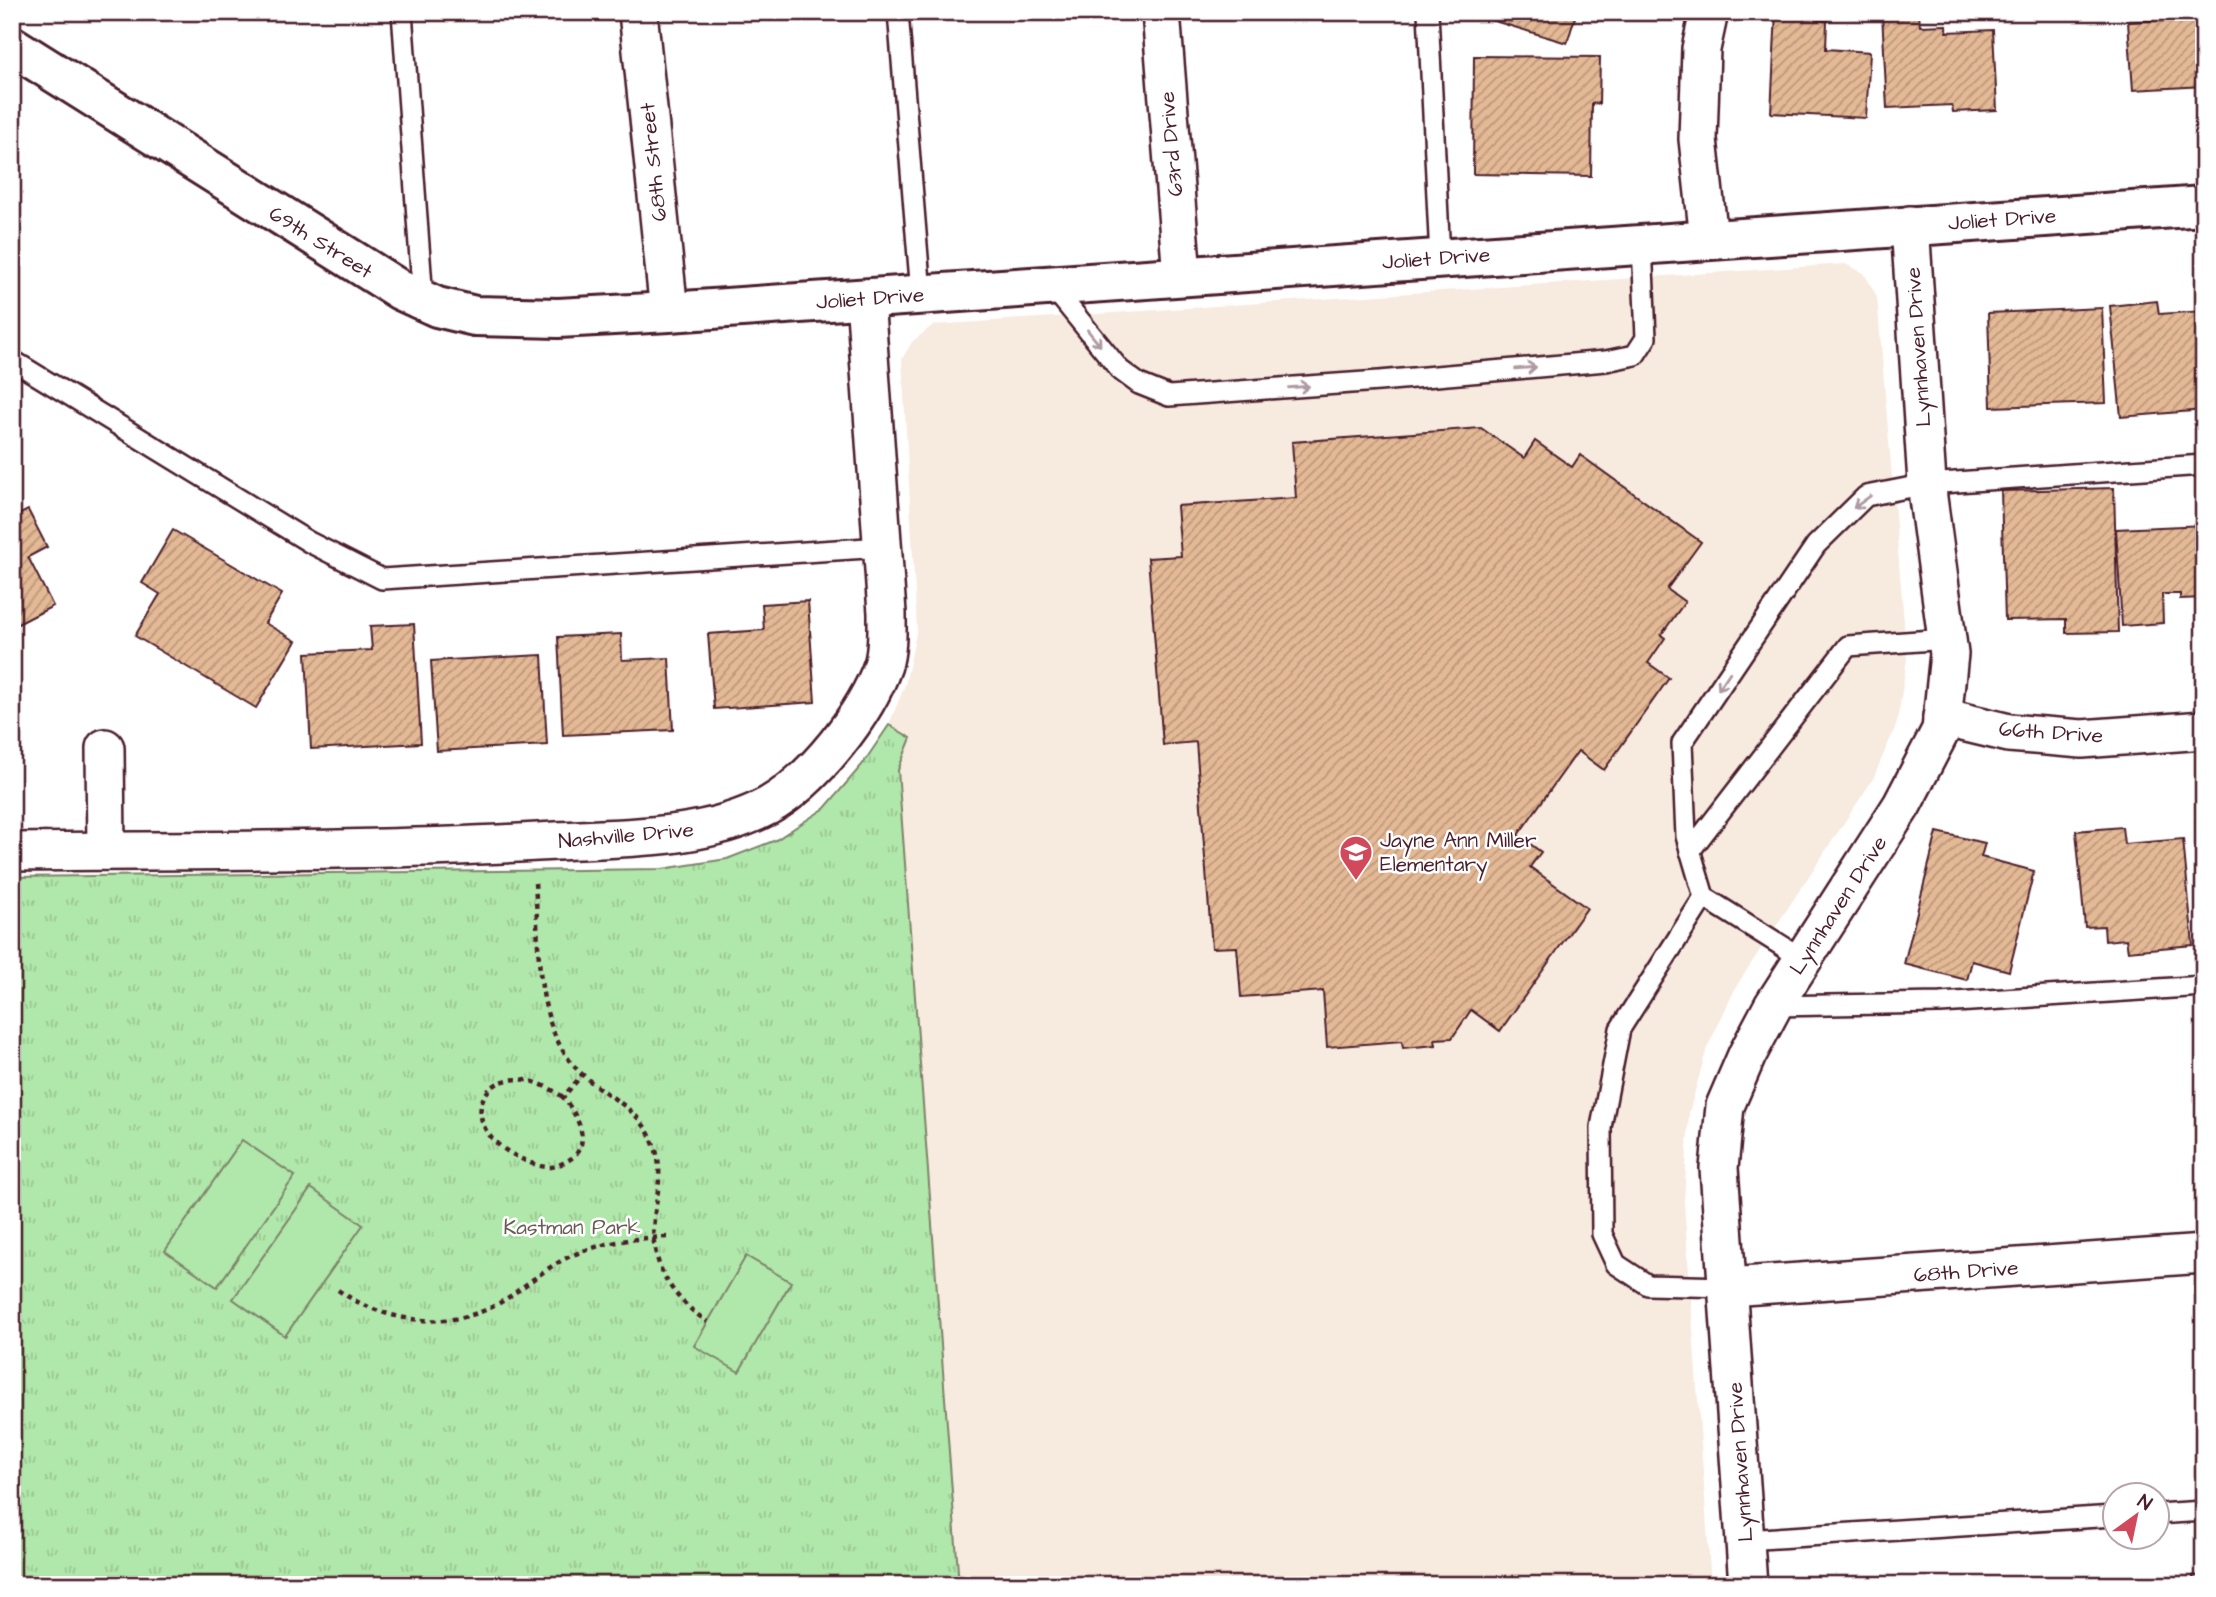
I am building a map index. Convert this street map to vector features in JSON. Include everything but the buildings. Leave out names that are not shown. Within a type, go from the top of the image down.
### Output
[{"type":"street","name":"68th Street","points":[[638,12],[668,312]]},
{"type":"street","name":"63rd Drive","points":[[1161,12],[1182,276]]},
{"type":"street","points":[[1709,12],[1701,49],[1699,139],[1709,239]]},
{"type":"street","name":"69th Street","points":[[12,46],[400,290],[437,307],[475,316],[558,318],[668,312]]},
{"type":"street","name":"Joliet Drive","points":[[668,312],[2204,206]]},
{"type":"street","name":"Lynnhaven Drive","points":[[1748,1585],[1720,1168],[1725,1106],[1747,1055],[1773,1006],[1902,805],[1941,730],[1949,654],[1927,484],[1910,225]]},
{"type":"street","name":"Nashville Drive","points":[[12,852],[485,845],[679,833],[727,823],[769,806],[808,775],[838,744],[869,695],[883,664],[887,641],[883,547],[865,298]]},
{"type":"street","name":"66th Drive","points":[[1942,717],[2009,733],[2081,739],[2204,730]]},
{"type":"street","points":[[105,748],[106,851]]},
{"type":"street","name":"68th Drive","points":[[1728,1287],[2204,1254]]},
{"type":"lane","points":[[402,12],[423,300]]},
{"type":"lane","points":[[898,12],[921,294]]},
{"type":"lane","points":[[1427,12],[1440,258]]},
{"type":"lane","points":[[1051,285],[1120,370],[1139,384],[1169,396],[1606,361],[1635,355],[1646,338],[1642,243]]},
{"type":"lane","points":[[12,360],[309,542],[382,579],[883,547]]},
{"type":"lane","points":[[1803,959],[1704,897],[1686,836],[1682,743],[1816,545],[1866,496],[1927,484],[2204,465]]},
{"type":"lane","points":[[1690,850],[1848,646],[1947,639]]},
{"type":"lane","points":[[1704,897],[1620,1029],[1601,1127],[1602,1234],[1616,1264],[1648,1285],[1728,1287]]},
{"type":"lane","points":[[1773,1006],[1940,1003],[2204,986]]},
{"type":"lane","points":[[2170,1513],[2204,1511]]},
{"type":"lane","points":[[1745,1540],[2100,1517]]},
{"type":"path","points":[[535,883],[539,947],[547,1012],[553,1032],[582,1075],[626,1105],[642,1121],[650,1135],[660,1167],[654,1237],[659,1265],[667,1283],[687,1307],[708,1322]]},
{"type":"path","points":[[563,1097],[582,1075]]},
{"type":"path","points":[[521,1078],[537,1082],[563,1097],[573,1108],[583,1134],[581,1147],[573,1158],[550,1168],[533,1164],[504,1150],[485,1130],[481,1119],[481,1106],[492,1085],[504,1079],[521,1078]]},
{"type":"path","points":[[338,1290],[367,1307],[404,1318],[427,1321],[466,1317],[504,1301],[539,1274],[575,1255],[626,1239],[668,1237]]},
{"type":"shaded area","name":"Jayne Ann Miller Elementary","points":[[1845,264],[1864,273],[1877,297],[1907,659],[1897,723],[1873,779],[1737,985],[1707,1048],[1689,1113],[1684,1202],[1711,1585],[959,1585],[898,770],[911,738],[889,725],[905,685],[917,629],[902,359],[912,342],[933,325]]},
{"type":"green space","name":"Kastman Park","points":[[889,725],[911,738],[898,770],[959,1585],[12,1585],[12,877],[662,869],[727,859],[776,840],[825,808],[862,765]]},
{"type":"green space","points":[[242,1140],[295,1176],[217,1287],[165,1251]]},
{"type":"green space","points":[[311,1188],[363,1225],[285,1336],[233,1299]]},
{"type":"green space","points":[[746,1256],[791,1282],[739,1372],[694,1346]]},
{"type":"place","name":"Jayne Ann Miller Elementary","points":[[1356,882]]}]
